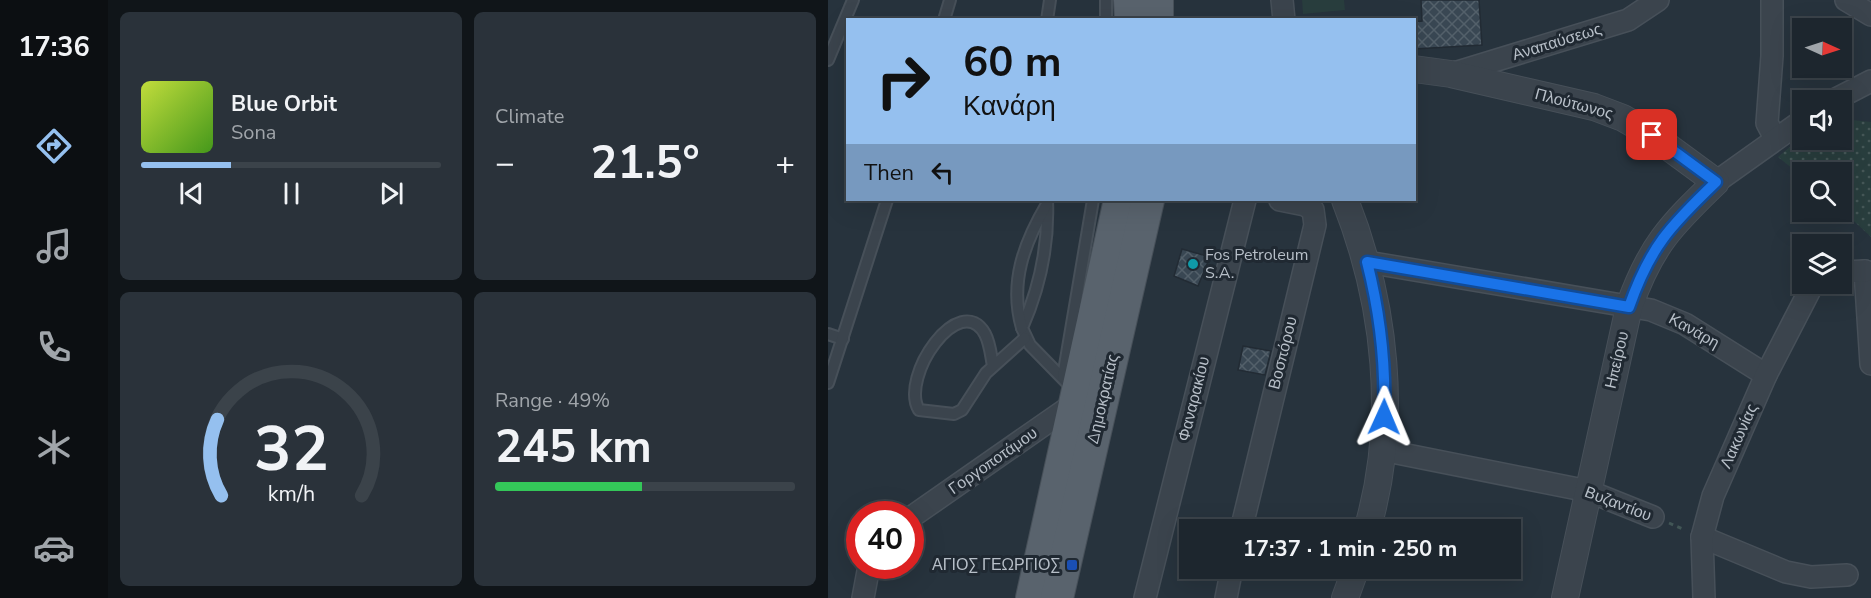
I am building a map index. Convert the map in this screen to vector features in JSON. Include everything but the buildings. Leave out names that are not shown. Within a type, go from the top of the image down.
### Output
[{"type":"main road","points":[[1130,0],[1131,18]]},
{"type":"main road","points":[[1157,0],[1157,18]]},
{"type":"main road","name":"Δημοκρατίας","points":[[1032,598],[1072,391],[1120,201]]},
{"type":"main road","name":"Δημοκρατίας","points":[[1057,598],[1148,201]]},
{"type":"street","points":[[1282,0],[1284,18]]},
{"type":"street","name":"Αναπαύσεως","points":[[1451,74],[1628,20],[1658,0]]},
{"type":"street","points":[[1772,0],[1772,56],[1767,123],[1775,138]]},
{"type":"street","points":[[1846,0],[1871,15]]},
{"type":"street","name":"Πλούτωνος","points":[[1416,69],[1451,74],[1594,106],[1623,118],[1671,148],[1716,182]]},
{"type":"street","points":[[1852,91],[1871,81]]},
{"type":"street","name":"Ηπείρου","points":[[1565,598],[1629,307],[1641,273],[1656,245],[1716,182],[1792,127]]},
{"type":"street","name":"Φαναρακίου","points":[[1144,598],[1245,201]]},
{"type":"street","name":"Βοσπόρου","points":[[1244,519],[1315,225],[1312,210],[1305,205],[1285,201]]},
{"type":"street","points":[[1345,201],[1367,262],[1377,299],[1382,340],[1384,400],[1382,450],[1369,519]]},
{"type":"street","name":"Κανάρη","points":[[1367,262],[1668,315],[1766,375]]},
{"type":"street","points":[[1852,272],[1868,272],[1871,364]]},
{"type":"street","name":"Λακωνίας","points":[[1704,598],[1702,537],[1717,485],[1766,375],[1808,294]]},
{"type":"street","name":"Γοργοποτάμου","points":[[924,507],[1072,391]]},
{"type":"street","name":"Βυζαντίου","points":[[1382,450],[1588,491],[1653,517]]},
{"type":"street","points":[[1702,537],[1786,572],[1811,577],[1847,575]]},
{"type":"street","points":[[862,598],[866,579]]},
{"type":"street","points":[[1226,598],[1230,579]]},
{"type":"street","points":[[1345,598],[1352,579]]},
{"type":"lane","points":[[828,60],[853,0]]},
{"type":"lane","points":[[945,18],[950,0]]},
{"type":"lane","points":[[1047,18],[1050,0]]},
{"type":"lane","points":[[1106,0],[1106,18]]},
{"type":"lane","points":[[828,383],[887,201]]},
{"type":"lane","points":[[1072,391],[1094,201]]},
{"type":"lane","points":[[1047,202],[1036,222],[1018,275],[1016,302],[1023,333],[1072,391]]},
{"type":"lane","points":[[993,366],[987,336],[981,327],[972,322],[959,322],[937,340],[924,360],[916,382],[914,401],[919,410],[954,414],[962,410],[993,366],[1023,333],[1045,252],[1047,202]]},
{"type":"lane","points":[[828,334],[843,339]]},
{"type":"path","name":"Βυζαντίου","points":[[1653,517],[1702,537]]},
{"type":"green space","points":[[1302,0],[1344,0],[1345,10],[1303,14]]},
{"type":"green space","points":[[1852,120],[1871,122],[1871,237],[1852,219],[1852,162],[1792,162],[1792,168],[1778,157],[1792,145],[1792,150],[1852,150]]},
{"type":"place","name":"Fos Petroleum S.A.","points":[[1193,264]]},
{"type":"place","name":"ΑΓΙΟΣ ΓΕΩΡΓΙΟΣ","points":[[1072,565]]},
{"type":"route","points":[[1384,417],[1382,340],[1377,299],[1367,262],[1629,307],[1641,273],[1656,245],[1716,182],[1652,135]]}]
